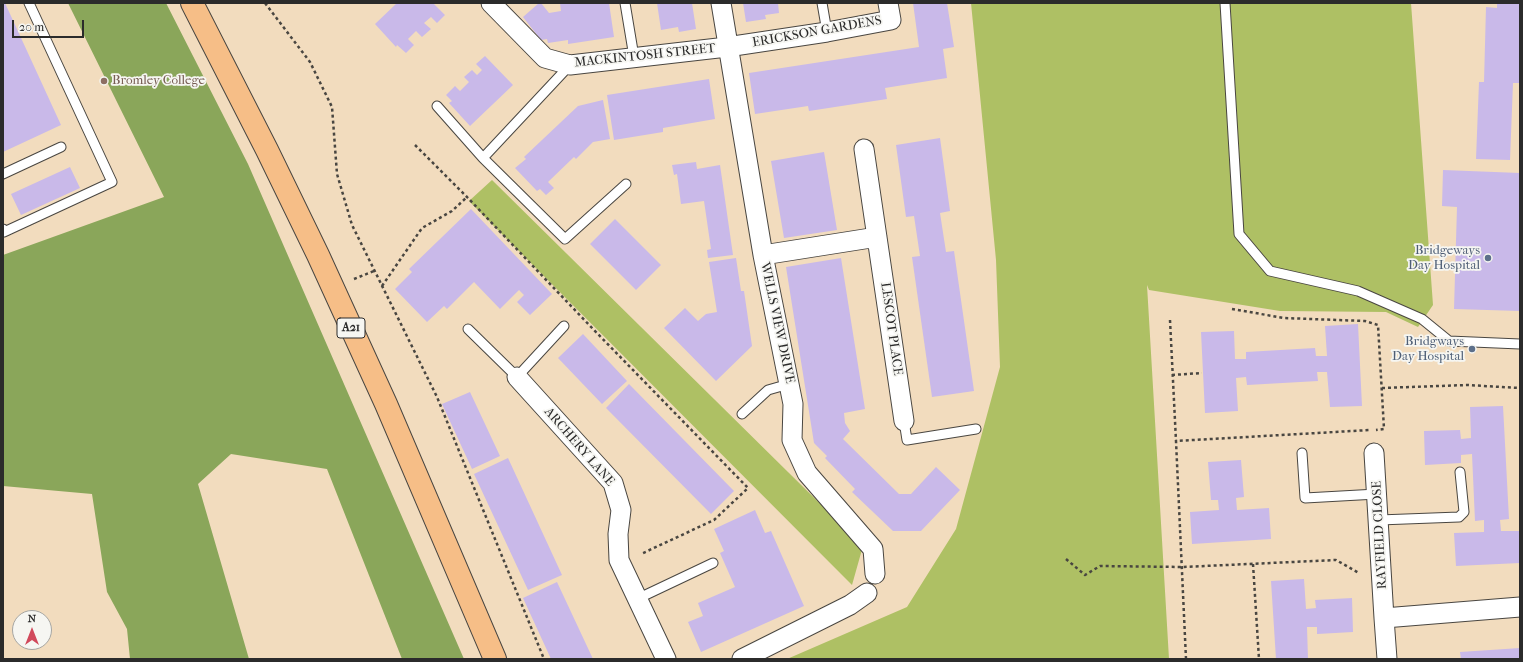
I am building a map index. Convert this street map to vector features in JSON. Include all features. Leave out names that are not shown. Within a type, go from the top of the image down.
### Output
[{"type":"main road","name":"A21","points":[[192,3],[267,150],[318,255],[386,404],[495,659]]},
{"type":"street","name":"MACKINTOSH STREET","points":[[491,3],[545,58],[570,65],[727,47]]},
{"type":"street","name":"WELLS VIEW DRIVE","points":[[721,3],[727,47],[763,255],[793,404],[792,440],[807,473],[873,549],[875,574]]},
{"type":"street","name":"ERICKSON GARDENS","points":[[727,47],[827,32],[891,20],[888,3]]},
{"type":"street","name":"LESCOT PLACE","points":[[864,148],[904,421]]},
{"type":"street","points":[[763,255],[877,237]]},
{"type":"street","name":"ARCHERY LANE","points":[[517,377],[613,484],[621,510],[618,534],[620,562],[666,659]]},
{"type":"street","name":"RAYFIELD CLOSE","points":[[1374,453],[1387,659]]},
{"type":"street","points":[[745,659],[850,605],[867,594]]},
{"type":"street","points":[[1384,618],[1520,607]]},
{"type":"lane","points":[[3,229],[4,232],[112,182],[29,3]]},
{"type":"lane","points":[[626,3],[634,58]]},
{"type":"lane","points":[[822,3],[827,32]]},
{"type":"lane","points":[[1225,3],[1239,234],[1270,271],[1358,291],[1422,319],[1449,341],[1520,344]]},
{"type":"lane","points":[[483,158],[570,65]]},
{"type":"lane","points":[[437,106],[483,158],[565,239],[626,184]]},
{"type":"lane","points":[[3,174],[61,147]]},
{"type":"lane","points":[[468,330],[517,377],[564,326]]},
{"type":"lane","points":[[742,414],[768,390],[789,384]]},
{"type":"lane","points":[[904,421],[907,440],[976,429]]},
{"type":"lane","points":[[1302,453],[1305,498],[1377,494]]},
{"type":"lane","points":[[1379,520],[1459,517],[1464,512],[1460,472]]},
{"type":"lane","points":[[637,599],[713,563]]},
{"type":"path","points":[[265,3],[310,62],[332,107],[337,174],[352,225],[437,397],[544,659]]},
{"type":"path","points":[[415,145],[748,488],[714,520],[694,531],[620,562]]},
{"type":"path","points":[[382,286],[422,228],[452,211],[467,197]]},
{"type":"path","points":[[1176,441],[1384,429],[1378,325],[1365,321],[1284,318],[1232,308]]},
{"type":"path","points":[[1170,320],[1183,567],[1186,659]]},
{"type":"path","points":[[1172,375],[1202,373]]},
{"type":"path","points":[[1382,388],[1467,385],[1520,388]]},
{"type":"path","points":[[1066,559],[1085,575],[1100,566],[1183,567],[1336,560],[1382,585]]},
{"type":"path","points":[[1253,564],[1259,659]]},
{"type":"green space","points":[[68,3],[166,3],[248,164],[464,659],[402,659],[327,469],[231,454],[198,484],[249,659],[130,659],[127,629],[107,592],[92,494],[3,486],[3,255],[164,197]]},
{"type":"green space","points":[[971,3],[1411,3],[1433,305],[1418,327],[1386,312],[1280,311],[1149,290],[1147,285],[1169,659],[787,659],[907,607],[956,529],[1000,367],[996,260]]},
{"type":"green space","points":[[492,180],[863,546],[852,585],[469,201]]},
{"type":"building","points":[[3,3],[5,3],[61,125],[3,152]]},
{"type":"building","points":[[397,3],[433,3],[445,15],[437,23],[431,17],[424,23],[431,29],[422,37],[416,31],[408,39],[414,45],[406,53],[397,45],[396,47],[375,24]]},
{"type":"building","points":[[539,3],[541,3],[549,13],[561,11],[560,3],[609,3],[614,37],[568,44],[568,40],[548,43],[547,39],[541,40],[523,17]]},
{"type":"building","points":[[657,3],[692,3],[696,29],[679,32],[678,27],[661,30]]},
{"type":"building","points":[[743,3],[778,3],[779,13],[765,15],[766,19],[746,22]]},
{"type":"building","points":[[913,3],[947,3],[954,47],[943,49],[947,78],[885,88],[887,99],[809,111],[808,106],[755,114],[749,73],[919,47]]},
{"type":"building","points":[[1497,3],[1520,3],[1519,83],[1513,83],[1510,160],[1476,159],[1479,82],[1484,82],[1486,7],[1497,8]]},
{"type":"building","points":[[485,56],[513,85],[470,126],[449,103],[452,101],[446,95],[455,86],[460,91],[469,82],[464,77],[472,70],[477,75],[482,70],[476,64]]},
{"type":"building","points":[[709,79],[715,119],[663,128],[663,132],[614,140],[607,95]]},
{"type":"building","points":[[603,100],[610,139],[593,142],[576,159],[574,157],[548,182],[554,188],[546,195],[540,189],[537,191],[515,168],[526,159],[524,157],[578,106]]},
{"type":"building","points":[[940,138],[950,211],[940,213],[946,252],[954,251],[974,391],[932,397],[912,257],[920,256],[914,216],[906,217],[896,145]]},
{"type":"building","points":[[824,152],[837,230],[784,238],[771,161]]},
{"type":"building","points":[[696,162],[697,169],[720,165],[733,255],[708,258],[707,250],[711,249],[704,201],[681,204],[677,174],[674,175],[672,165]]},
{"type":"building","points":[[70,167],[80,188],[21,215],[11,194]]},
{"type":"building","name":"Bridgeways Day Hospital","points":[[1443,170],[1520,173],[1520,311],[1454,309],[1457,207],[1442,206]]},
{"type":"building","points":[[471,209],[552,294],[530,315],[517,302],[524,295],[519,290],[500,309],[474,282],[447,309],[444,306],[427,322],[395,289],[412,272],[409,269]]},
{"type":"building","points":[[615,219],[661,265],[636,290],[590,244]]},
{"type":"building","points":[[736,258],[741,291],[744,291],[752,346],[716,381],[664,328],[685,308],[698,321],[706,314],[717,312],[709,262]]},
{"type":"building","points":[[841,258],[865,409],[844,413],[845,423],[850,431],[843,439],[899,494],[911,494],[936,467],[960,490],[921,531],[893,531],[852,492],[855,489],[825,458],[827,456],[814,443],[786,267]]},
{"type":"building","points":[[1358,324],[1362,406],[1330,407],[1327,372],[1317,372],[1318,381],[1247,385],[1246,377],[1236,378],[1238,411],[1205,413],[1201,332],[1234,331],[1235,359],[1246,359],[1246,352],[1315,348],[1316,356],[1327,356],[1325,326]]},
{"type":"building","points":[[583,334],[627,381],[602,404],[558,358]]},
{"type":"building","points":[[629,384],[734,491],[711,514],[606,408]]},
{"type":"building","points":[[470,392],[500,456],[472,469],[442,404]]},
{"type":"building","points":[[1503,406],[1509,519],[1500,520],[1501,531],[1520,531],[1520,563],[1456,566],[1454,533],[1484,532],[1484,520],[1475,521],[1472,454],[1461,455],[1461,463],[1425,465],[1424,431],[1460,430],[1461,439],[1471,438],[1470,407]]},
{"type":"building","points":[[508,458],[562,575],[528,590],[474,474]]},
{"type":"building","points":[[1241,460],[1244,497],[1236,498],[1237,510],[1269,508],[1271,539],[1192,544],[1190,512],[1219,510],[1218,500],[1211,500],[1208,462]]},
{"type":"building","points":[[755,510],[765,533],[771,531],[804,606],[701,652],[688,622],[703,616],[698,603],[735,587],[720,553],[724,551],[714,529]]},
{"type":"building","points":[[1304,579],[1306,609],[1316,608],[1315,600],[1352,598],[1353,632],[1317,634],[1317,627],[1307,627],[1308,659],[1276,659],[1271,581]]},
{"type":"building","points":[[557,582],[593,659],[551,659],[523,598]]},
{"type":"building","points":[[1520,648],[1520,659],[1461,659],[1460,652]]},
{"type":"place","name":"Bromley College","points":[[104,81]]},
{"type":"place","name":"Bridgeways Day Hospital","points":[[1488,258]]},
{"type":"place","name":"Bridgways Day Hospital","points":[[1472,349]]}]
